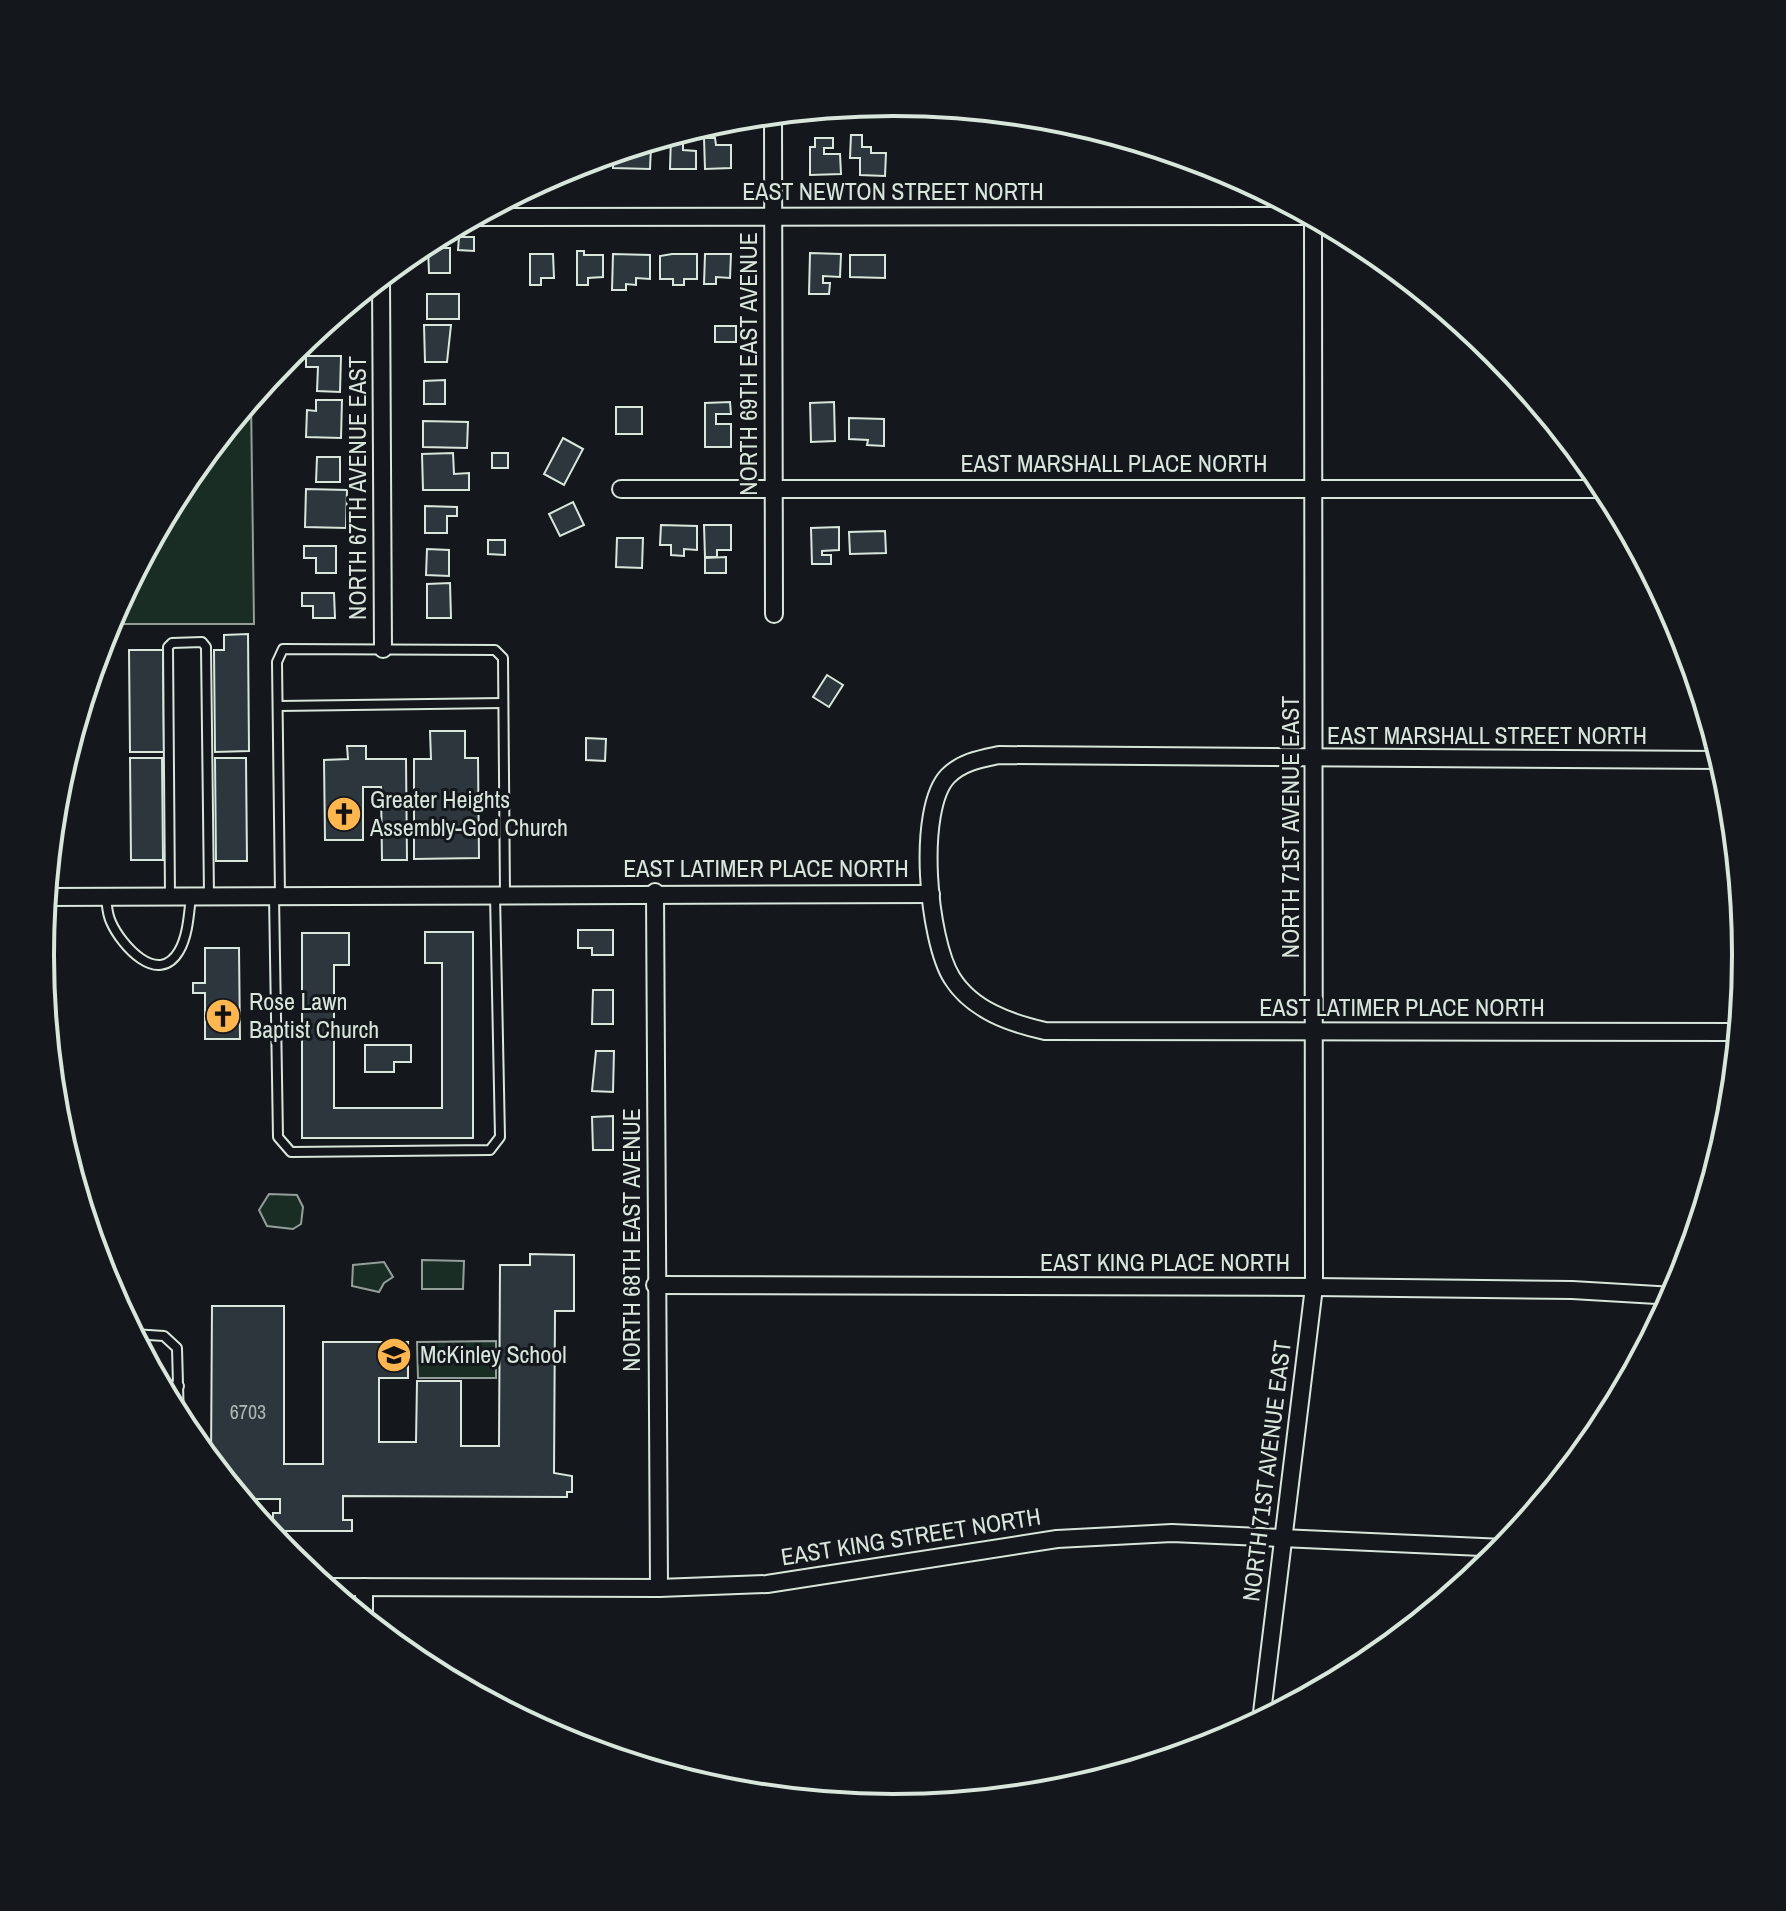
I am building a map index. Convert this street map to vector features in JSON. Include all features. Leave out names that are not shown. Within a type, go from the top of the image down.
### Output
[{"type":"street","name":"NORTH 69TH EAST AVENUE","points":[[773,126],[774,614]]},
{"type":"street","name":"EAST NEWTON STREET NORTH","points":[[496,217],[1290,217]]},
{"type":"street","name":"NORTH 71ST AVENUE EAST","points":[[1263,1709],[1314,1287],[1312,229]]},
{"type":"street","name":"NORTH 67TH AVENUE EAST","points":[[381,291],[383,649]]},
{"type":"street","name":"EAST MARSHALL PLACE NORTH","points":[[621,489],[1591,489]]},
{"type":"street","name":"EAST MARSHALL STREET NORTH","points":[[931,894],[932,807],[947,777],[975,760],[999,755],[1315,760],[1708,760]]},
{"type":"street","name":"EAST LATIMER PLACE NORTH","points":[[56,897],[655,892],[931,894],[940,955],[951,977],[982,1009],[1045,1031],[1728,1032]]},
{"type":"street","name":"NORTH 68TH EAST AVENUE","points":[[655,892],[659,1588]]},
{"type":"street","name":"EAST KING PLACE NORTH","points":[[655,1285],[1314,1287],[1572,1290],[1660,1295]]},
{"type":"street","name":"EAST KING STREET NORTH","points":[[341,1587],[659,1588],[767,1584],[1057,1539],[1172,1533],[1284,1535],[1488,1547]]},
{"type":"street","points":[[364,1587],[364,1606]]},
{"type":"lane","points":[[170,896],[168,647],[172,643],[202,642],[206,647],[209,895]]},
{"type":"lane","points":[[283,649],[383,649],[495,650],[503,658],[500,1137],[490,1150],[291,1152],[278,1137],[277,662],[283,649]]},
{"type":"lane","points":[[279,706],[503,703]]},
{"type":"lane","points":[[106,896],[109,919],[121,940],[142,962],[156,965],[172,960],[181,949],[191,896]]},
{"type":"lane","points":[[145,1334],[172,1342],[179,1360],[179,1396]]},
{"type":"lane","points":[[173,1386],[179,1386]]},
{"type":"green space","points":[[251,415],[254,624],[123,624],[166,536],[195,489]]},
{"type":"green space","points":[[269,1194],[297,1195],[303,1207],[301,1224],[293,1229],[267,1226],[259,1210]]},
{"type":"green space","points":[[422,1260],[464,1261],[463,1289],[422,1289]]},
{"type":"green space","points":[[384,1262],[393,1277],[384,1283],[379,1292],[352,1286],[353,1265]]},
{"type":"green space","points":[[496,1341],[496,1378],[418,1378],[417,1342]]},
{"type":"building","points":[[851,135],[862,135],[862,147],[871,147],[871,153],[886,153],[885,176],[860,175],[860,158],[850,158]]},
{"type":"building","points":[[715,138],[716,145],[731,145],[731,168],[705,169],[704,139]]},
{"type":"building","points":[[815,138],[833,138],[833,148],[824,148],[824,154],[840,154],[841,174],[810,175],[810,147],[815,147]]},
{"type":"building","points":[[683,143],[683,150],[696,151],[696,169],[670,169],[671,147]]},
{"type":"building","points":[[651,153],[650,169],[613,168],[613,165]]},
{"type":"building","points":[[474,237],[474,251],[458,250],[459,238]]},
{"type":"building","points":[[443,248],[450,248],[450,273],[429,273],[428,257]]},
{"type":"building","points":[[577,251],[584,251],[584,255],[603,255],[603,277],[588,278],[588,285],[577,285]]},
{"type":"building","points":[[810,253],[841,254],[840,277],[823,276],[823,283],[830,283],[829,294],[809,294]]},
{"type":"building","points":[[530,254],[553,254],[554,278],[541,278],[541,285],[530,285]]},
{"type":"building","points":[[613,254],[650,255],[650,279],[636,278],[636,285],[626,284],[626,290],[612,290]]},
{"type":"building","points":[[697,254],[697,279],[684,279],[684,285],[673,285],[673,279],[660,279],[660,256]]},
{"type":"building","points":[[705,254],[731,254],[730,278],[716,277],[716,284],[704,284]]},
{"type":"building","points":[[850,255],[885,255],[885,278],[850,277]]},
{"type":"building","points":[[427,294],[459,294],[459,319],[427,319]]},
{"type":"building","points":[[424,325],[451,325],[447,362],[425,362]]},
{"type":"building","points":[[715,326],[736,326],[736,342],[715,342]]},
{"type":"building","points":[[306,356],[341,356],[340,392],[317,391],[318,367],[306,367]]},
{"type":"building","points":[[445,380],[445,404],[424,404],[424,381]]},
{"type":"building","points":[[316,400],[342,400],[341,438],[306,437],[307,410],[316,411]]},
{"type":"building","points":[[730,402],[731,414],[716,414],[716,424],[731,424],[731,447],[705,447],[705,403]]},
{"type":"building","points":[[834,402],[835,441],[811,442],[810,403]]},
{"type":"building","points":[[616,407],[642,407],[642,434],[616,434]]},
{"type":"building","points":[[849,418],[884,419],[884,446],[867,445],[868,440],[849,439]]},
{"type":"building","points":[[423,421],[468,422],[467,448],[423,447]]},
{"type":"building","points":[[563,438],[583,449],[564,485],[544,474]]},
{"type":"building","points":[[453,453],[454,474],[469,473],[469,490],[423,490],[422,454]]},
{"type":"building","points":[[492,453],[508,453],[508,468],[492,468]]},
{"type":"building","points":[[317,457],[340,457],[340,482],[316,482]]},
{"type":"building","points":[[306,489],[347,490],[346,528],[305,527]]},
{"type":"building","points":[[573,502],[584,525],[560,536],[549,514]]},
{"type":"building","points":[[425,506],[457,507],[457,516],[447,516],[447,533],[425,533]]},
{"type":"building","points":[[661,525],[697,526],[697,550],[684,549],[684,556],[671,555],[671,545],[660,545]]},
{"type":"building","points":[[704,525],[731,525],[731,550],[717,550],[717,557],[705,557]]},
{"type":"building","points":[[839,527],[839,550],[822,551],[822,555],[831,555],[831,564],[812,564],[811,528]]},
{"type":"building","points":[[885,531],[886,553],[850,554],[849,532]]},
{"type":"building","points":[[617,538],[643,538],[642,568],[616,567]]},
{"type":"building","points":[[488,540],[505,540],[505,555],[488,554]]},
{"type":"building","points":[[304,546],[336,546],[336,573],[316,573],[316,558],[304,558]]},
{"type":"building","points":[[427,549],[449,550],[449,576],[426,575]]},
{"type":"building","points":[[726,557],[726,573],[705,573],[705,558]]},
{"type":"building","points":[[450,583],[451,618],[427,618],[427,584]]},
{"type":"building","points":[[302,593],[334,593],[335,618],[313,618],[313,606],[302,606]]},
{"type":"building","points":[[248,634],[249,751],[215,752],[214,650],[224,650],[224,635]]},
{"type":"building","points":[[129,650],[163,650],[164,752],[130,752]]},
{"type":"building","points":[[827,675],[843,685],[829,707],[813,697]]},
{"type":"building","points":[[430,731],[465,731],[465,758],[478,758],[479,858],[414,859],[414,759],[431,759]]},
{"type":"building","points":[[586,738],[606,739],[605,761],[586,760]]},
{"type":"building","name":"Greater Heights Assembly-God Church","points":[[347,746],[366,746],[366,759],[406,759],[407,860],[382,860],[381,787],[363,787],[363,840],[325,840],[324,760],[348,759]]},
{"type":"building","points":[[130,758],[162,758],[163,860],[131,860]]},
{"type":"building","points":[[215,758],[246,758],[247,861],[216,861]]},
{"type":"building","points":[[578,930],[613,930],[613,955],[592,955],[592,948],[578,948]]},
{"type":"building","points":[[425,932],[473,932],[473,1138],[302,1138],[302,933],[349,933],[349,965],[334,965],[334,1108],[442,1108],[442,963],[425,963]]},
{"type":"building","name":"Rose Lawn Baptist Church","points":[[205,948],[239,948],[240,1039],[205,1039],[205,993],[193,993],[193,983],[205,983]]},
{"type":"building","points":[[593,990],[613,990],[613,1024],[592,1024]]},
{"type":"building","points":[[365,1045],[411,1045],[411,1062],[394,1062],[394,1072],[365,1072]]},
{"type":"building","points":[[596,1051],[614,1051],[613,1092],[592,1091]]},
{"type":"building","points":[[613,1116],[613,1150],[593,1150],[592,1117]]},
{"type":"building","points":[[530,1254],[574,1255],[574,1311],[555,1311],[554,1473],[572,1476],[572,1492],[567,1492],[567,1497],[343,1496],[343,1520],[352,1520],[352,1531],[283,1531],[273,1521],[273,1513],[280,1513],[280,1499],[254,1499],[211,1444],[212,1306],[284,1306],[284,1464],[323,1464],[323,1342],[408,1342],[408,1378],[379,1378],[379,1442],[416,1442],[417,1381],[461,1381],[461,1446],[499,1446],[500,1265],[530,1265]]},
{"type":"place","name":"Greater Heights Assembly-God Church","points":[[344,814]]},
{"type":"place","name":"Rose Lawn Baptist Church","points":[[223,1016]]},
{"type":"place","name":"McKinley School","points":[[394,1355]]}]
